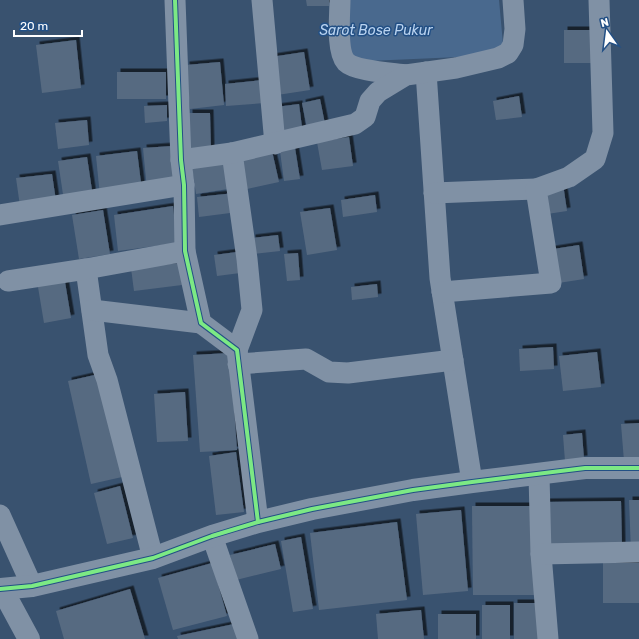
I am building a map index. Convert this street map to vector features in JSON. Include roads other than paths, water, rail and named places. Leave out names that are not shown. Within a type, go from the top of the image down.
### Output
[{"type":"street","points":[[175,0],[184,185],[185,251],[200,323]]},
{"type":"street","points":[[262,0],[275,144]]},
{"type":"street","points":[[340,0],[339,46],[345,61],[352,66],[371,70],[416,74],[456,68],[498,58],[508,53],[513,45],[515,29],[513,0]]},
{"type":"street","points":[[434,193],[536,189],[568,177],[595,158],[603,133],[599,0]]},
{"type":"street","points":[[182,160],[232,153],[355,124],[365,117],[370,101],[378,92],[416,74]]},
{"type":"street","points":[[416,74],[434,193],[442,292],[472,482]]},
{"type":"street","points":[[232,153],[247,259],[252,310],[238,357],[258,522]]},
{"type":"street","points":[[0,215],[184,185]]},
{"type":"street","points":[[442,292],[551,283],[536,189]]},
{"type":"street","points":[[8,280],[86,269],[185,251]]},
{"type":"street","points":[[86,269],[98,355],[107,380],[153,558]]},
{"type":"street","points":[[92,310],[200,323],[238,357],[306,360],[329,372],[348,373],[453,360]]},
{"type":"street","points":[[29,639],[1,589],[32,586],[153,558],[212,536],[258,522],[312,509],[472,482],[539,475],[585,468],[639,468]]},
{"type":"street","points":[[539,475],[541,554],[548,639]]},
{"type":"street","points":[[0,515],[32,586]]},
{"type":"street","points":[[212,536],[248,639]]},
{"type":"street","points":[[541,554],[639,552]]},
{"type":"water","name":"Sarot Bose Pukur","points":[[344,0],[499,0],[504,55],[346,62]]}]
